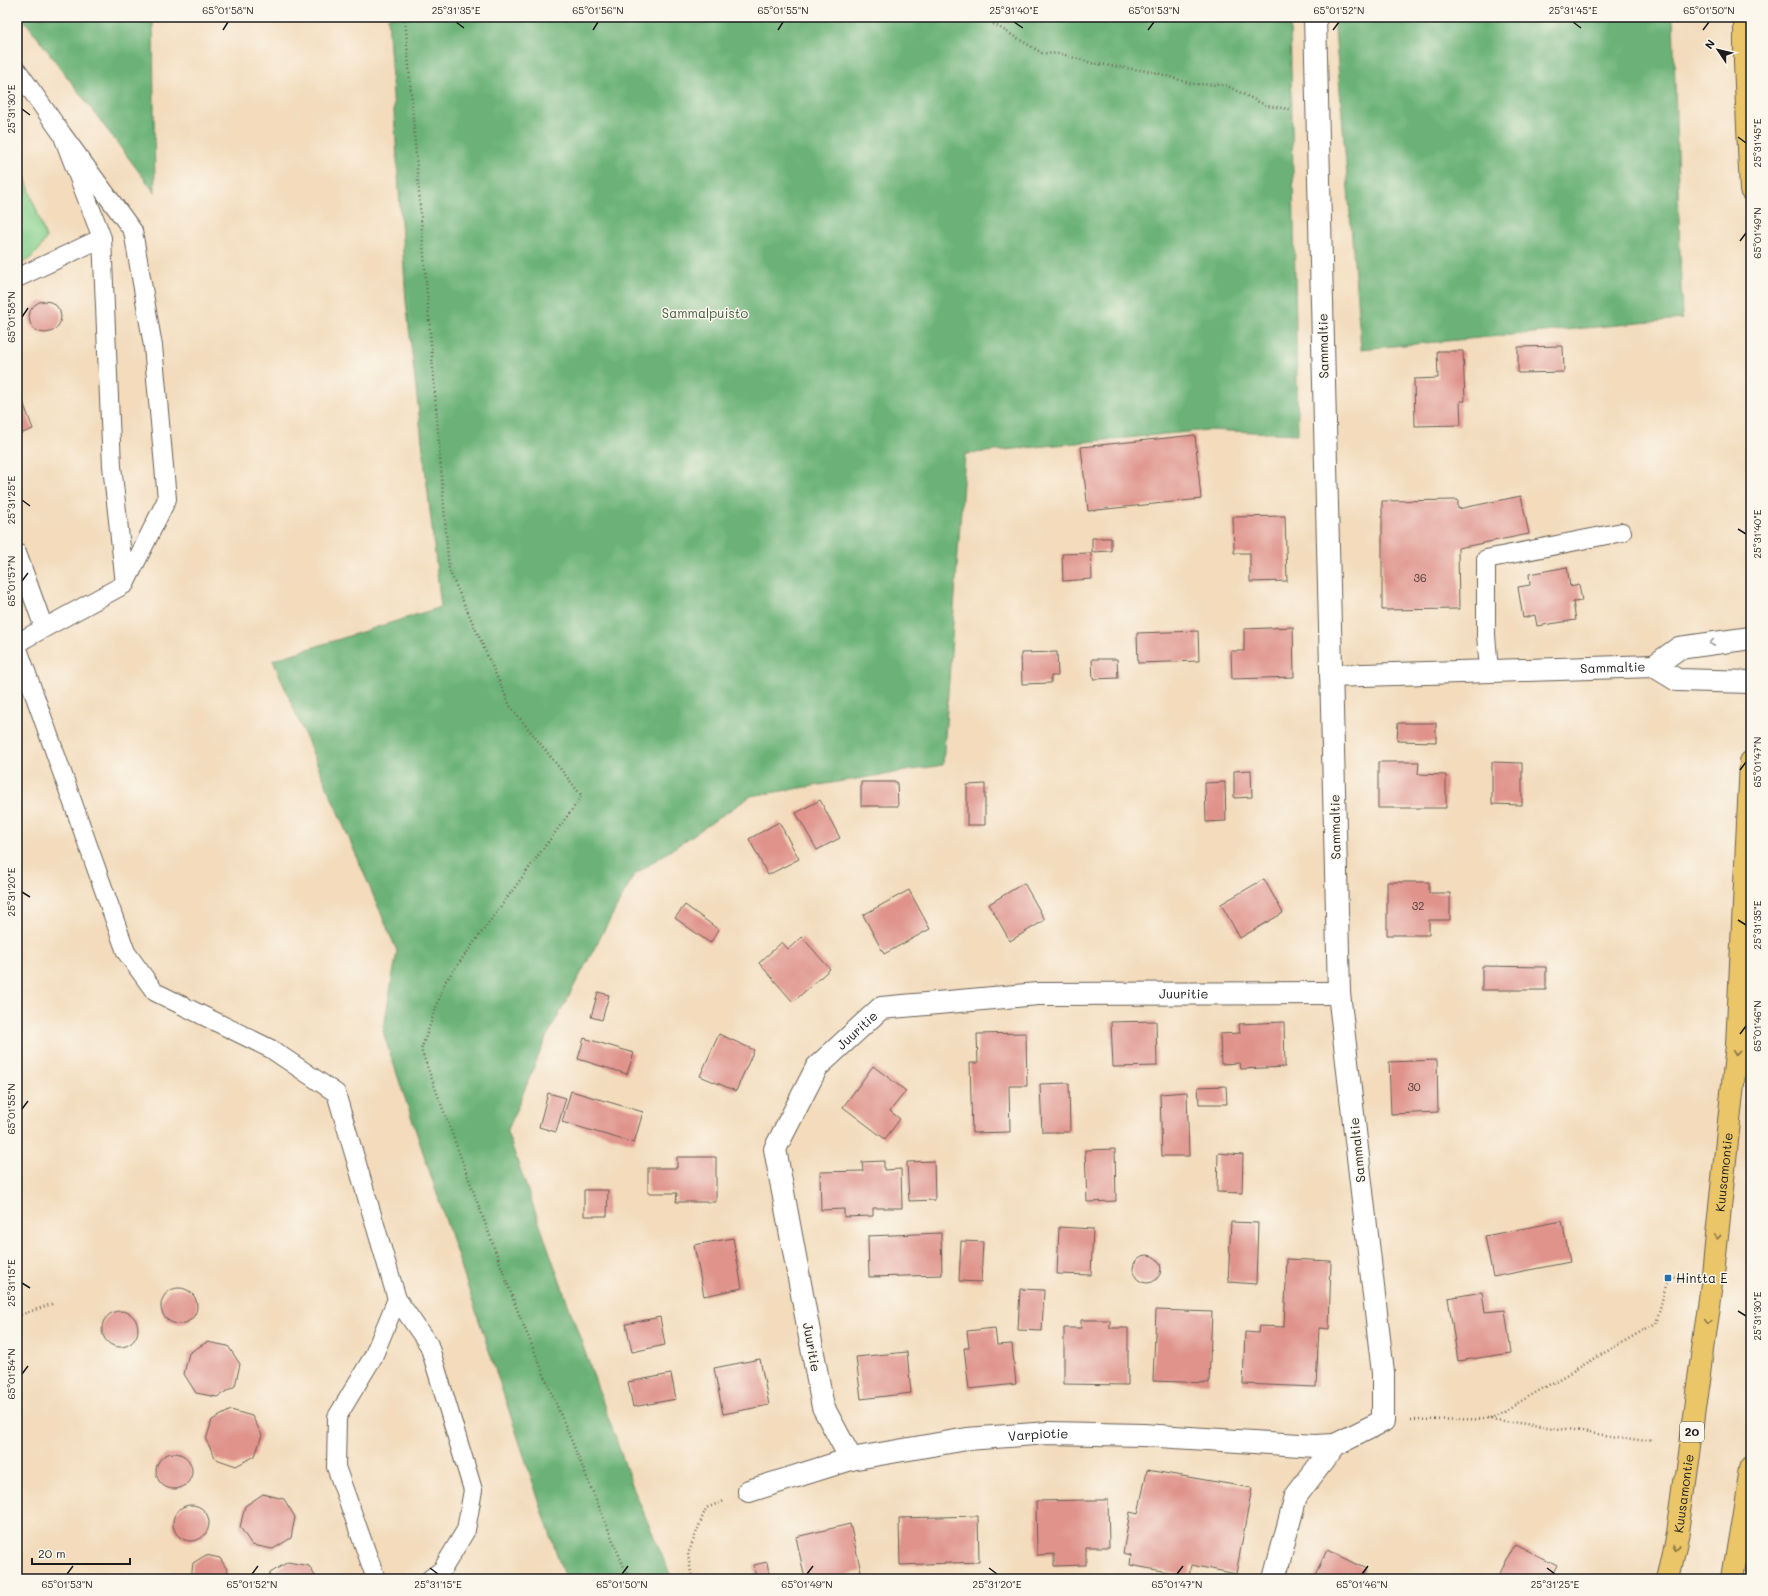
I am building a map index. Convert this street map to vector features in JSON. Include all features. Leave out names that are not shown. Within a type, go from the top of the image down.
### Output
[{"type":"highway","points":[[1745,17],[1745,63],[1751,190]]},
{"type":"highway","name":"Kuusamontie","points":[[1668,1579],[1678,1533],[1712,1284],[1737,1045],[1751,762]]},
{"type":"highway","points":[[1733,1579],[1751,1469]]},
{"type":"street","name":"Sammaltie","points":[[1315,17],[1339,994],[1383,1373],[1383,1421]]},
{"type":"street","name":"Sammaltie","points":[[1654,666],[1679,648],[1751,638]]},
{"type":"street","name":"Sammaltie","points":[[1331,676],[1654,666],[1677,680],[1751,682]]},
{"type":"street","name":"Juuritie","points":[[851,1458],[823,1407],[775,1149],[817,1067],[881,1008],[1038,994],[1339,994]]},
{"type":"street","points":[[1274,1579],[1296,1496],[1335,1445],[1383,1421]]},
{"type":"street","name":"Varpiotie","points":[[749,1492],[851,1458],[967,1438],[1048,1433],[1143,1435],[1315,1446],[1335,1445]]},
{"type":"lane","points":[[17,70],[133,231],[154,346],[167,499],[125,584],[17,643]]},
{"type":"lane","points":[[62,134],[102,238],[112,466],[125,584]]},
{"type":"lane","points":[[17,278],[102,238]]},
{"type":"lane","points":[[1489,670],[1486,635],[1486,560],[1622,532]]},
{"type":"lane","points":[[17,553],[44,628]]},
{"type":"lane","points":[[17,646],[126,952],[155,992],[270,1049],[336,1093],[397,1299],[429,1345],[473,1490],[466,1530],[442,1570],[430,1579]]},
{"type":"lane","points":[[376,1579],[336,1467],[337,1417],[374,1357],[397,1299]]},
{"type":"path","points":[[405,17],[449,570],[510,706],[582,796],[445,982],[421,1050],[518,1312],[629,1579]]},
{"type":"path","points":[[990,17],[992,23],[1042,53],[1062,54],[1091,63],[1154,72],[1192,84],[1225,85],[1267,106],[1317,113]]},
{"type":"path","points":[[1490,1419],[1656,1323],[1668,1278]]},
{"type":"path","points":[[17,1316],[52,1304]]},
{"type":"path","points":[[1383,1421],[1490,1419],[1654,1442]]},
{"type":"path","points":[[692,1579],[688,1554],[706,1508],[749,1492]]},
{"type":"green space","points":[[22,17],[153,17],[155,193]]},
{"type":"green space","name":"Sammalpuisto","points":[[388,17],[1290,17],[1298,434],[1207,430],[965,454],[943,765],[751,796],[634,875],[546,1038],[507,1132],[634,1490],[672,1579],[565,1579],[383,1032],[397,951],[273,660],[441,607],[406,301]]},
{"type":"green space","points":[[1334,17],[1499,17],[1609,20],[1610,17],[1673,17],[1682,319],[1361,349]]},
{"type":"green space","points":[[17,154],[46,238],[41,247],[34,254],[27,260],[17,265]]},
{"type":"building","points":[[45,301],[54,304],[58,308],[61,317],[58,326],[54,330],[45,333],[36,330],[32,326],[29,317],[32,308],[36,304]]},
{"type":"building","points":[[1563,346],[1564,372],[1518,373],[1518,347]]},
{"type":"building","points":[[1437,351],[1463,351],[1465,401],[1460,401],[1461,425],[1415,426],[1414,379],[1438,378]]},
{"type":"building","points":[[17,386],[33,429],[17,435]]},
{"type":"building","points":[[1195,435],[1201,499],[1088,511],[1081,447]]},
{"type":"building","points":[[1521,496],[1529,534],[1458,548],[1459,609],[1382,610],[1382,501],[1458,500],[1458,509]]},
{"type":"building","points":[[1285,516],[1287,581],[1250,582],[1250,553],[1234,553],[1233,517]]},
{"type":"building","points":[[1092,538],[1111,538],[1111,551],[1092,552]]},
{"type":"building","points":[[1091,553],[1092,579],[1063,581],[1062,554]]},
{"type":"building","points":[[1567,567],[1570,586],[1579,584],[1582,601],[1573,602],[1576,620],[1537,626],[1535,615],[1523,618],[1518,587],[1530,585],[1529,574]]},
{"type":"building","points":[[1293,627],[1294,677],[1232,679],[1231,651],[1244,651],[1244,629]]},
{"type":"building","points":[[1198,631],[1199,661],[1138,663],[1137,633]]},
{"type":"building","points":[[1057,652],[1058,676],[1051,676],[1051,683],[1022,684],[1021,653]]},
{"type":"building","points":[[1092,659],[1117,659],[1118,678],[1093,679]]},
{"type":"building","points":[[1398,723],[1436,723],[1436,742],[1397,741]]},
{"type":"building","points":[[1378,762],[1419,762],[1418,774],[1446,775],[1446,808],[1378,808]]},
{"type":"building","points":[[1492,762],[1522,763],[1522,805],[1492,804]]},
{"type":"building","points":[[1251,770],[1252,797],[1234,798],[1234,771]]},
{"type":"building","points":[[861,782],[897,782],[898,806],[861,806]]},
{"type":"building","points":[[1225,782],[1226,821],[1206,822],[1205,783]]},
{"type":"building","points":[[985,784],[985,825],[967,825],[967,785]]},
{"type":"building","points":[[820,800],[840,838],[817,850],[796,813]]},
{"type":"building","points":[[779,822],[799,859],[768,875],[749,839]]},
{"type":"building","points":[[1264,879],[1283,913],[1240,938],[1221,904]]},
{"type":"building","points":[[1387,882],[1429,882],[1429,893],[1450,893],[1450,920],[1429,920],[1429,935],[1387,935]]},
{"type":"building","points":[[1024,883],[1045,920],[1010,941],[989,904]]},
{"type":"building","points":[[909,890],[930,929],[884,954],[863,915]]},
{"type":"building","points":[[685,905],[719,930],[710,943],[675,918]]},
{"type":"building","points":[[802,937],[830,969],[793,1002],[759,963],[782,942],[788,949]]},
{"type":"building","points":[[1482,966],[1546,967],[1546,990],[1482,990]]},
{"type":"building","points":[[598,992],[609,995],[602,1020],[591,1017]]},
{"type":"building","points":[[1156,1021],[1157,1066],[1113,1067],[1111,1022]]},
{"type":"building","points":[[1284,1022],[1285,1067],[1241,1069],[1240,1063],[1221,1064],[1220,1034],[1240,1033],[1239,1024]]},
{"type":"building","points":[[1026,1033],[1027,1086],[1009,1086],[1010,1132],[972,1133],[970,1063],[978,1063],[977,1034]]},
{"type":"building","points":[[719,1034],[754,1050],[736,1091],[700,1076]]},
{"type":"building","points":[[584,1038],[634,1053],[627,1074],[578,1059]]},
{"type":"building","points":[[1437,1060],[1438,1112],[1391,1114],[1389,1062]]},
{"type":"building","points":[[873,1066],[906,1091],[890,1111],[900,1119],[885,1139],[843,1107]]},
{"type":"building","points":[[1069,1083],[1070,1132],[1042,1132],[1040,1084]]},
{"type":"building","points":[[1226,1086],[1227,1104],[1199,1104],[1198,1087]]},
{"type":"building","points":[[571,1091],[643,1112],[634,1143],[562,1122]]},
{"type":"building","points":[[1187,1092],[1189,1156],[1162,1156],[1160,1094]]},
{"type":"building","points":[[548,1093],[566,1098],[556,1132],[539,1127]]},
{"type":"building","points":[[1115,1149],[1116,1201],[1087,1202],[1085,1150]]},
{"type":"building","points":[[1218,1153],[1243,1155],[1242,1193],[1217,1192]]},
{"type":"building","points":[[677,1157],[716,1157],[716,1202],[676,1202],[677,1193],[648,1193],[648,1168],[677,1168]]},
{"type":"building","points":[[884,1161],[884,1170],[901,1169],[902,1208],[873,1208],[873,1216],[844,1217],[844,1209],[821,1210],[820,1172],[863,1171],[862,1162]]},
{"type":"building","points":[[934,1161],[935,1200],[909,1201],[907,1162]]},
{"type":"building","points":[[584,1190],[608,1190],[607,1216],[584,1216]]},
{"type":"building","points":[[1562,1221],[1570,1262],[1493,1277],[1485,1236]]},
{"type":"building","points":[[1231,1222],[1258,1223],[1256,1284],[1228,1282]]},
{"type":"building","points":[[1059,1227],[1093,1229],[1091,1275],[1057,1274]]},
{"type":"building","points":[[941,1233],[942,1275],[869,1277],[868,1236]]},
{"type":"building","points":[[733,1238],[742,1288],[704,1296],[694,1245]]},
{"type":"building","points":[[961,1241],[983,1242],[981,1282],[959,1281]]},
{"type":"building","points":[[1147,1255],[1157,1259],[1161,1269],[1157,1279],[1147,1283],[1137,1279],[1133,1269],[1137,1259]]},
{"type":"building","points":[[1287,1259],[1331,1261],[1329,1329],[1319,1328],[1316,1387],[1243,1384],[1245,1332],[1258,1333],[1259,1326],[1284,1327]]},
{"type":"building","points":[[183,1288],[192,1293],[196,1299],[196,1313],[192,1319],[183,1324],[175,1324],[166,1319],[162,1313],[161,1302],[166,1293],[172,1289]]},
{"type":"building","points":[[1020,1289],[1044,1290],[1042,1331],[1018,1330]]},
{"type":"building","points":[[1482,1292],[1485,1312],[1505,1310],[1511,1353],[1458,1361],[1448,1298]]},
{"type":"building","points":[[1156,1310],[1212,1312],[1209,1383],[1153,1381]]},
{"type":"building","points":[[124,1311],[133,1316],[137,1322],[137,1336],[133,1342],[124,1347],[116,1347],[107,1342],[103,1336],[102,1325],[107,1316],[113,1312]]},
{"type":"building","points":[[660,1317],[665,1345],[632,1352],[626,1324]]},
{"type":"building","points":[[1081,1320],[1110,1320],[1110,1328],[1128,1328],[1128,1385],[1064,1384],[1064,1328],[1081,1328]]},
{"type":"building","points":[[995,1328],[997,1345],[1012,1344],[1016,1384],[969,1389],[964,1348],[969,1348],[967,1331]]},
{"type":"building","points":[[207,1342],[228,1346],[240,1364],[235,1386],[217,1397],[196,1393],[184,1374],[189,1353]]},
{"type":"building","points":[[907,1352],[911,1393],[861,1399],[856,1357]]},
{"type":"building","points":[[760,1359],[769,1405],[723,1414],[714,1368]]},
{"type":"building","points":[[671,1374],[676,1399],[633,1407],[628,1382]]},
{"type":"building","points":[[231,1410],[252,1416],[262,1435],[255,1456],[236,1466],[216,1459],[206,1440],[212,1420]]},
{"type":"building","points":[[178,1453],[187,1458],[191,1464],[191,1478],[187,1484],[178,1489],[170,1489],[161,1484],[157,1478],[156,1467],[161,1458],[167,1454]]},
{"type":"building","points":[[1147,1470],[1252,1488],[1236,1574],[1191,1565],[1189,1576],[1130,1565],[1131,1555],[1123,1553],[1130,1512],[1138,1514]]},
{"type":"building","points":[[263,1494],[284,1499],[295,1517],[291,1538],[273,1549],[252,1545],[240,1527],[245,1506]]},
{"type":"building","points":[[1108,1500],[1109,1547],[1086,1547],[1086,1565],[1054,1566],[1054,1554],[1037,1555],[1036,1501]]},
{"type":"building","points":[[195,1505],[204,1510],[208,1516],[208,1530],[204,1536],[195,1541],[187,1541],[178,1536],[174,1530],[173,1519],[178,1510],[184,1506]]},
{"type":"building","points":[[978,1516],[979,1562],[900,1565],[899,1518]]},
{"type":"building","points":[[850,1524],[861,1571],[846,1575],[847,1579],[805,1579],[796,1537]]},
{"type":"building","points":[[1515,1544],[1556,1565],[1549,1579],[1497,1579]]},
{"type":"building","points":[[1327,1550],[1366,1569],[1361,1579],[1313,1579]]},
{"type":"building","points":[[206,1555],[220,1558],[228,1571],[226,1579],[191,1579],[193,1563]]},
{"type":"building","points":[[288,1562],[309,1566],[317,1579],[269,1579],[270,1573]]},
{"type":"building","points":[[767,1562],[770,1579],[756,1579],[754,1565]]},
{"type":"place","name":"Hintta E","points":[[1668,1278]]}]
